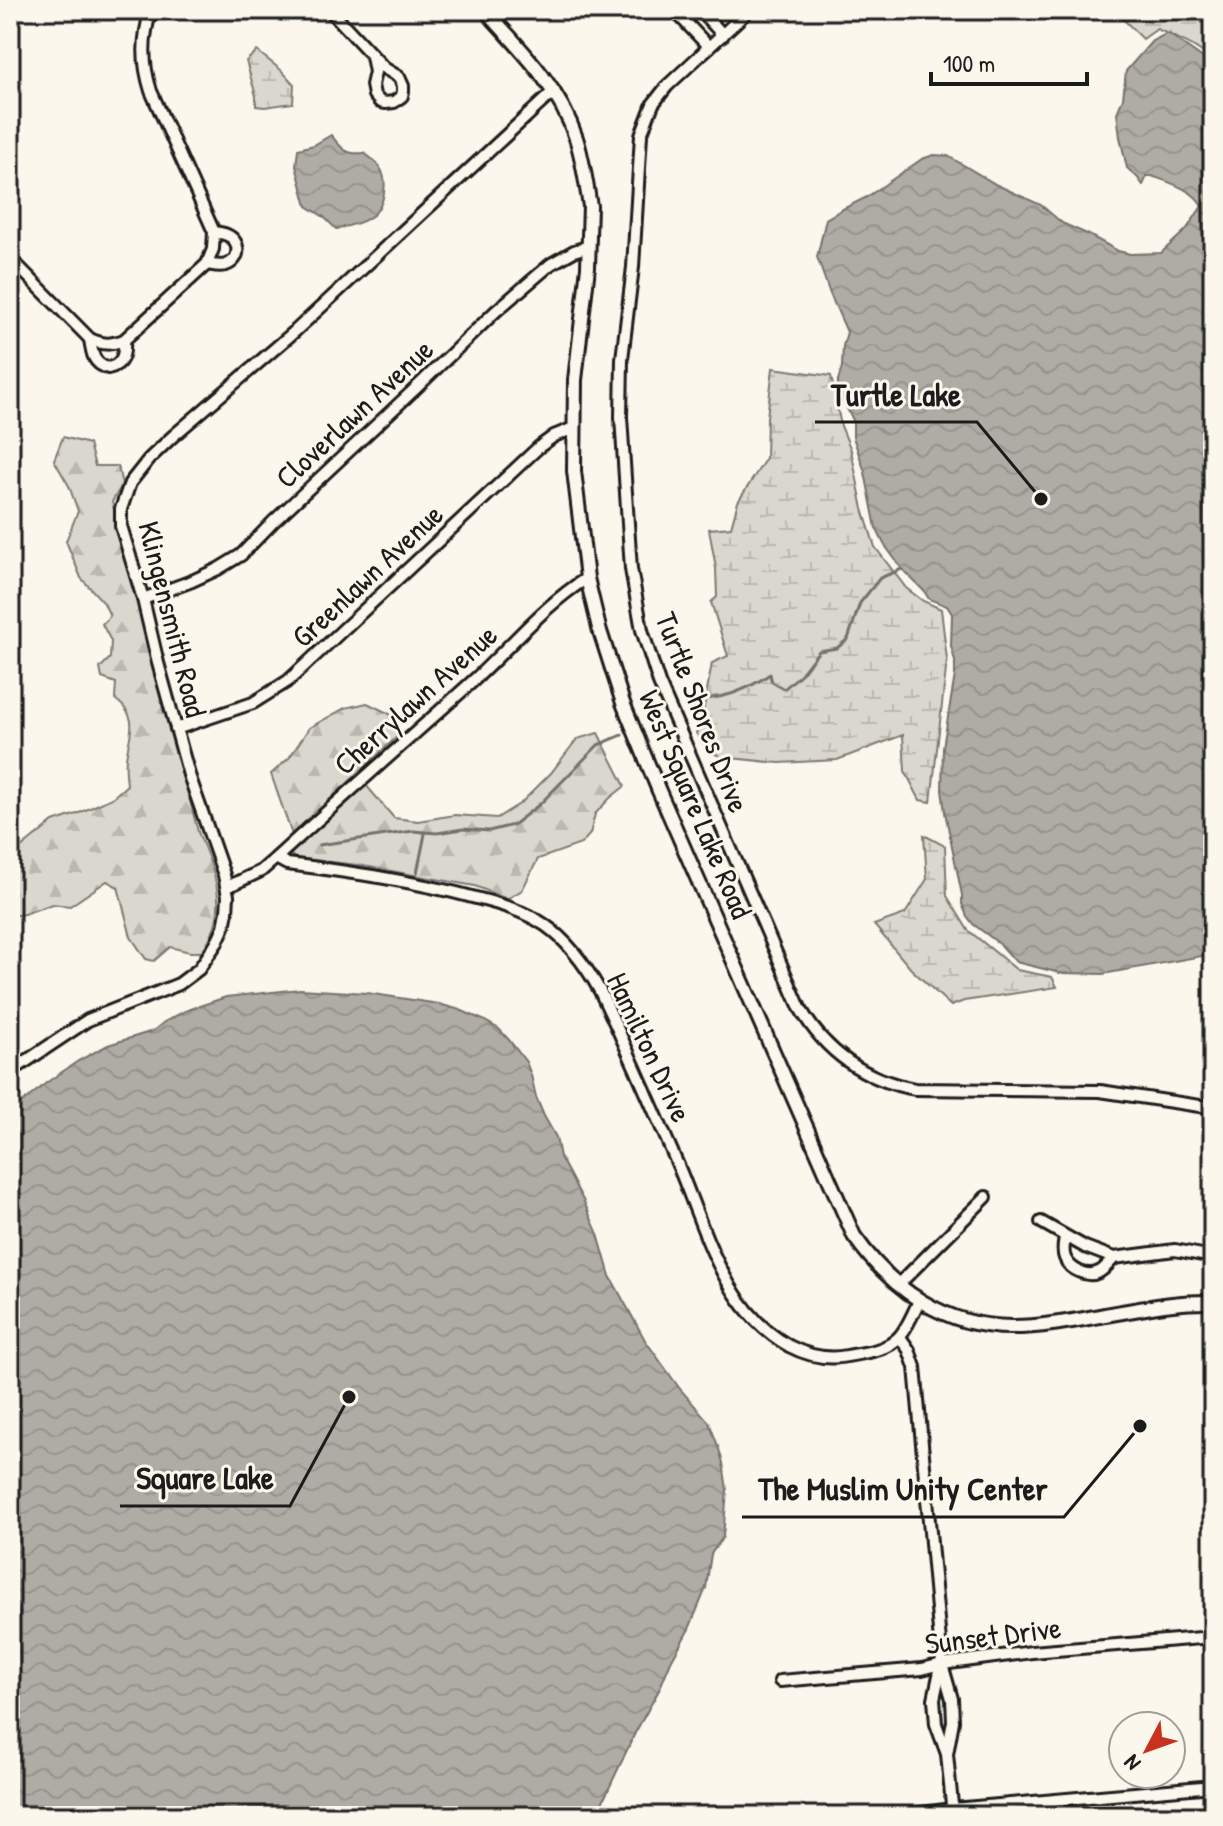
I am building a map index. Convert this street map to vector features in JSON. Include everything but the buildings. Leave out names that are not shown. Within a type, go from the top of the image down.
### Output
[{"type":"street","points":[[10,254],[17,265],[90,339],[102,345],[124,340],[207,264],[213,249],[214,232],[151,91],[146,73],[143,38],[151,10]]},
{"type":"street","points":[[330,10],[384,68],[399,77],[403,86],[402,96],[394,102],[385,103],[374,95],[372,56]]},
{"type":"street","name":"West Square Lake Road","points":[[485,10],[554,91],[577,140],[590,206],[589,246],[575,380],[574,471],[587,578],[599,628],[623,703],[676,830],[854,1236],[866,1253],[919,1301],[934,1310],[991,1326],[1043,1324],[1159,1306],[1213,1302]]},
{"type":"street","points":[[674,10],[709,47]]},
{"type":"street","points":[[700,10],[723,35]]},
{"type":"street","name":"Turtle Shores Drive","points":[[747,12],[667,86],[648,114],[641,135],[621,386],[623,463],[631,569],[642,630],[659,683],[800,1008],[823,1041],[839,1056],[873,1076],[904,1087],[929,1090],[1100,1091],[1213,1108]]},
{"type":"street","name":"Klingensmith Road","points":[[10,1072],[88,1020],[179,984],[199,969],[224,927],[227,887],[189,775],[121,526],[124,498],[136,473],[172,437],[293,333],[554,91]]},
{"type":"street","points":[[207,264],[224,266],[238,253],[235,241],[229,235],[214,232]]},
{"type":"street","name":"Cloverlawn Avenue","points":[[143,599],[192,581],[241,555],[496,311],[551,264],[589,246]]},
{"type":"street","points":[[90,339],[94,359],[108,368],[123,359],[124,340]]},
{"type":"street","name":"Greenlawn Avenue","points":[[176,729],[253,703],[288,681],[539,447],[554,436],[574,428]]},
{"type":"street","name":"Cherrylawn Avenue","points":[[276,858],[539,617],[587,578]]},
{"type":"street","points":[[227,887],[261,871],[276,858]]},
{"type":"street","name":"Hamilton Drive","points":[[276,858],[287,864],[435,886],[521,912],[544,925],[578,957],[600,991],[722,1273],[747,1311],[781,1342],[801,1353],[820,1358],[875,1350],[900,1337]]},
{"type":"street","points":[[898,1285],[986,1197]]},
{"type":"street","points":[[1041,1222],[1093,1251],[1114,1258],[1175,1250],[1213,1257]]},
{"type":"street","points":[[1065,1237],[1065,1259],[1072,1268],[1082,1273],[1097,1273],[1114,1258]]},
{"type":"street","points":[[919,1301],[900,1337],[915,1367],[942,1664],[952,1699],[953,1721],[947,1754]]},
{"type":"street","name":"Sunset Drive","points":[[780,1681],[922,1669],[1032,1652],[1213,1637]]},
{"type":"street","points":[[942,1664],[934,1699],[936,1724],[947,1754],[953,1813]]},
{"type":"street","points":[[897,1816],[1213,1786]]},
{"type":"green space","points":[[1117,10],[1213,10],[1213,63],[1195,47],[1157,29],[1143,39]]},
{"type":"green space","points":[[257,51],[294,84],[293,103],[256,106],[246,61]]},
{"type":"green space","points":[[773,368],[831,376],[841,426],[851,450],[863,509],[875,547],[906,588],[923,601],[941,609],[947,660],[931,802],[920,800],[905,771],[903,735],[837,760],[779,763],[721,757],[708,750],[696,733],[702,718],[712,663],[728,656],[711,602],[717,597],[709,529],[731,527],[738,502],[766,458]]},
{"type":"green space","points":[[63,437],[89,444],[95,466],[118,466],[122,485],[112,502],[198,832],[218,892],[216,922],[201,952],[170,947],[154,961],[146,959],[131,937],[118,887],[107,881],[70,906],[52,904],[10,916],[10,857],[53,822],[112,798],[127,785],[126,761],[131,719],[115,699],[116,683],[102,678],[100,668],[110,658],[111,641],[102,624],[110,616],[104,603],[81,578],[66,541],[78,511],[69,486],[54,460]]},
{"type":"green space","points":[[367,703],[390,714],[399,735],[292,835],[271,774],[289,758],[309,728],[345,708]]},
{"type":"green space","points":[[598,733],[625,786],[595,814],[590,834],[581,844],[538,859],[522,890],[507,899],[475,886],[358,865],[295,858],[290,854],[290,849],[358,787],[366,785],[394,818],[418,821],[455,815],[497,818],[521,803],[551,773],[577,739]]},
{"type":"green space","points":[[924,835],[945,846],[947,896],[968,930],[1017,970],[1052,977],[1057,987],[964,1001],[951,1006],[911,969],[874,925],[905,914],[927,879]]},
{"type":"water","points":[[1166,34],[1207,61],[1213,76],[1213,954],[1103,974],[1060,973],[1016,962],[1001,945],[973,924],[962,904],[942,790],[943,747],[955,675],[951,646],[952,614],[947,606],[929,599],[902,569],[876,528],[865,472],[853,437],[853,420],[838,391],[847,332],[817,257],[826,219],[867,197],[922,159],[934,155],[948,156],[997,185],[1041,205],[1062,223],[1118,251],[1130,254],[1161,253],[1186,230],[1202,206],[1187,191],[1152,176],[1147,176],[1143,185],[1127,168],[1117,113],[1123,98],[1126,71],[1152,41]]},
{"type":"water","points":[[331,135],[345,150],[364,153],[376,162],[385,185],[380,205],[373,215],[336,229],[307,206],[296,166],[298,149],[314,145]]},
{"type":"water","points":[[300,989],[367,993],[439,1004],[460,1010],[499,1029],[526,1062],[536,1097],[556,1137],[560,1157],[598,1234],[610,1276],[645,1340],[680,1389],[709,1422],[719,1449],[727,1490],[723,1537],[711,1554],[706,1588],[689,1629],[596,1816],[10,1816],[10,1113],[78,1061],[108,1045],[153,1031],[185,1011],[226,997]]},
{"type":"waterway","points":[[703,699],[738,691],[770,674],[772,682],[784,689],[819,651],[837,648],[848,639],[860,603],[880,578],[902,569]]},
{"type":"waterway","points":[[319,845],[413,831],[489,831],[513,825],[540,804],[598,745],[622,735]]},
{"type":"waterway","points":[[417,873],[425,834]]},
{"type":"place","name":"Turtle Lake","points":[[1041,499]]},
{"type":"place","name":"Square Lake","points":[[349,1397]]},
{"type":"place","name":"The Muslim Unity Center","points":[[1140,1426]]}]
